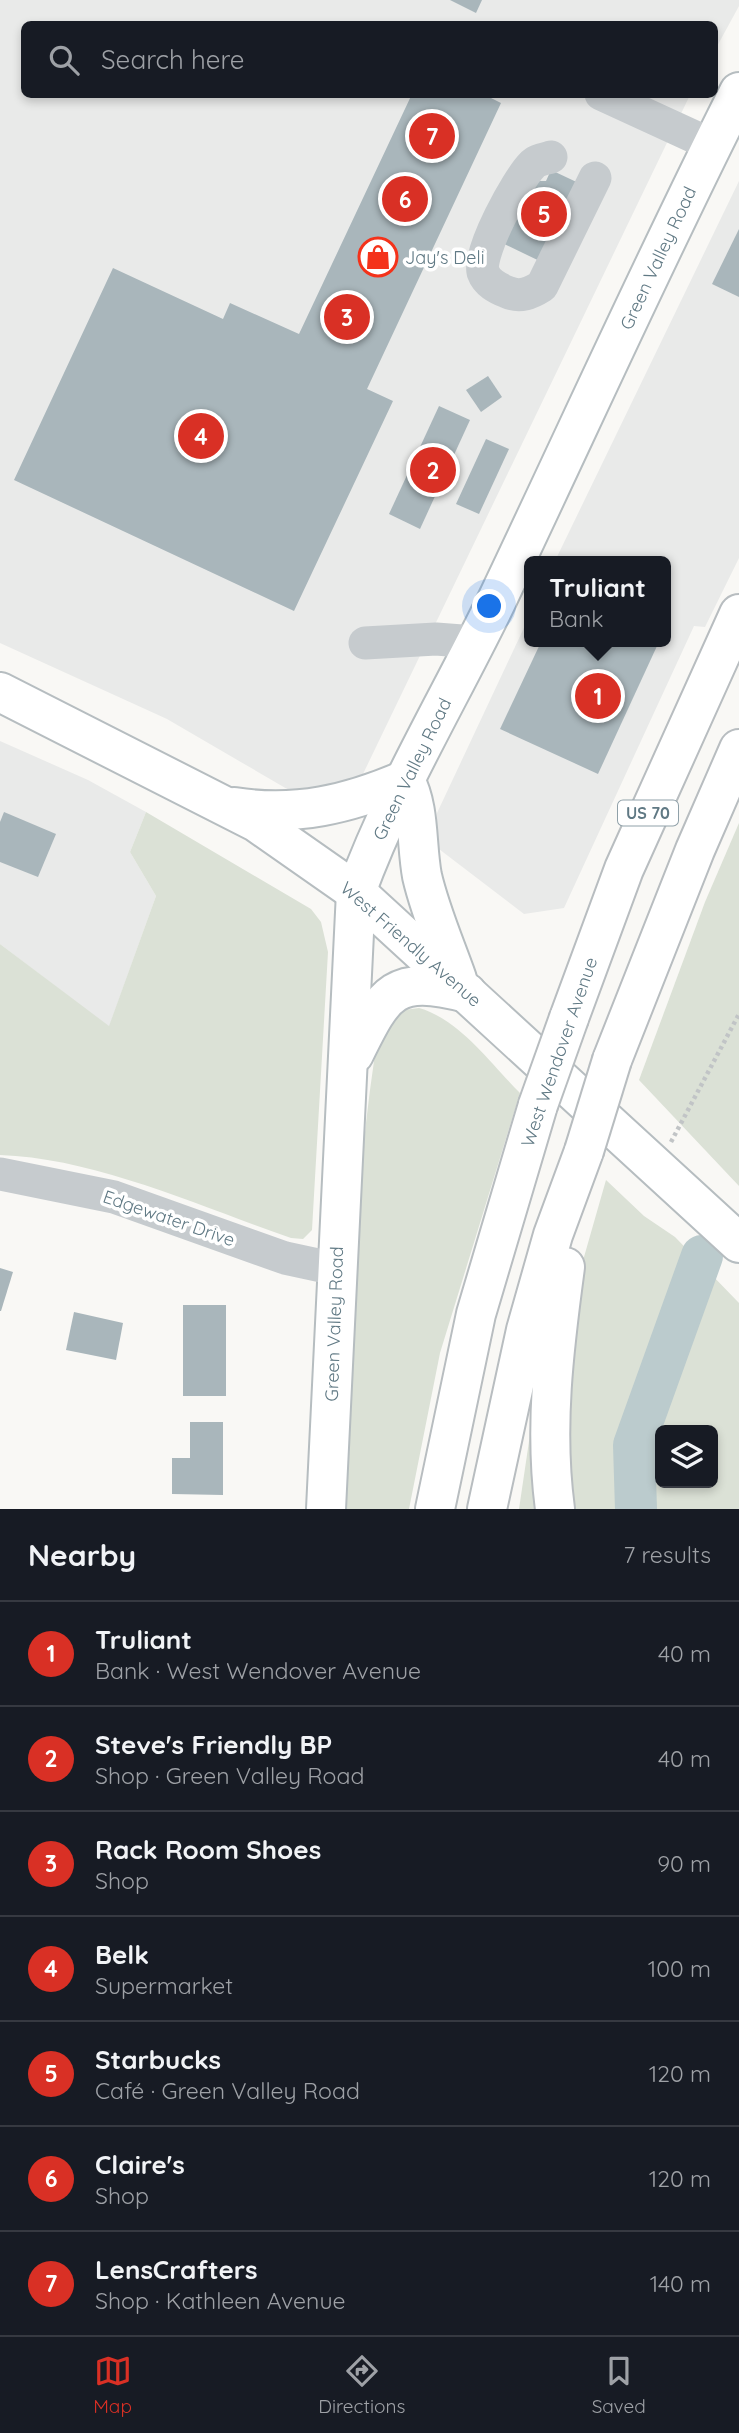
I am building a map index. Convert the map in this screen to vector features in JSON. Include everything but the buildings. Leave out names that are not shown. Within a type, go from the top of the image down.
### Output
[{"type":"main road","name":"Green Valley Road","points":[[326,1509],[356,892],[371,852],[405,780],[475,642],[739,92]]},
{"type":"main road","name":"West Wendover Avenue","points":[[435,1509],[476,1314],[538,1105],[624,869],[739,614]]},
{"type":"main road","name":"West Friendly Avenue","points":[[0,692],[256,822],[356,892],[739,1242]]},
{"type":"main road","name":"US 70","points":[[487,1509],[526,1330],[553,1236],[612,1060],[695,850],[739,749]]},
{"type":"main road","points":[[222,804],[309,811],[363,798],[405,780],[414,797],[417,851],[424,882],[464,990],[421,984],[393,993],[381,1004],[347,1068]]},
{"type":"main road","points":[[555,1509],[550,1476],[550,1412],[556,1331],[581,1159]]},
{"type":"street","points":[[610,98],[712,145]]},
{"type":"street","points":[[551,157],[533,163],[521,179],[483,253],[483,271],[490,283],[510,294],[530,294],[542,286],[595,178]]},
{"type":"street","points":[[365,643],[436,639],[475,642]]},
{"type":"street","name":"Edgewater Drive","points":[[0,1174],[114,1197],[285,1258],[336,1269]]},
{"type":"path","points":[[657,1168],[739,1014]]},
{"type":"shaded area","points":[[0,0],[739,0],[739,6],[718,44],[718,21],[21,21],[21,98],[689,98],[363,774],[351,785],[294,793],[167,719],[0,643]]},
{"type":"shaded area","points":[[739,181],[739,558],[705,627],[694,626],[564,908],[524,914],[435,846],[437,813],[524,628],[524,647],[671,647],[671,556],[557,556]]},
{"type":"shaded area","points":[[0,741],[88,780],[146,812],[130,852],[156,896],[109,1027],[0,944]]},
{"type":"shaded area","points":[[146,812],[311,909],[321,922],[328,952],[312,1230],[303,1239],[291,1238],[110,1174],[36,1158],[0,1155],[0,944],[109,1026],[156,896],[130,852]]},
{"type":"shaded area","points":[[739,823],[739,1186],[639,1080],[705,902]]},
{"type":"shaded area","points":[[419,1008],[448,1022],[461,1032],[520,1093],[440,1353],[409,1509],[345,1509],[354,1269],[370,1089],[379,1030],[404,1010]]},
{"type":"shaded area","points":[[606,1180],[644,1216],[675,1237],[739,1303],[739,1509],[573,1509],[565,1439],[580,1271]]},
{"type":"shaded area","points":[[536,1394],[544,1509],[519,1509]]},
{"type":"waterway","points":[[636,1509],[634,1445],[702,1256]]},
{"type":"place","name":"LensCrafters","points":[[432,136]]},
{"type":"place","name":"Claire's","points":[[405,199]]},
{"type":"place","name":"Starbucks","points":[[544,214]]},
{"type":"place","name":"Jay's Deli","points":[[378,257]]},
{"type":"place","name":"Rack Room Shoes","points":[[347,317]]},
{"type":"place","name":"Belk","points":[[201,436]]},
{"type":"place","name":"Steve's Friendly BP","points":[[433,470]]},
{"type":"place","name":"Truliant","points":[[598,696]]}]
